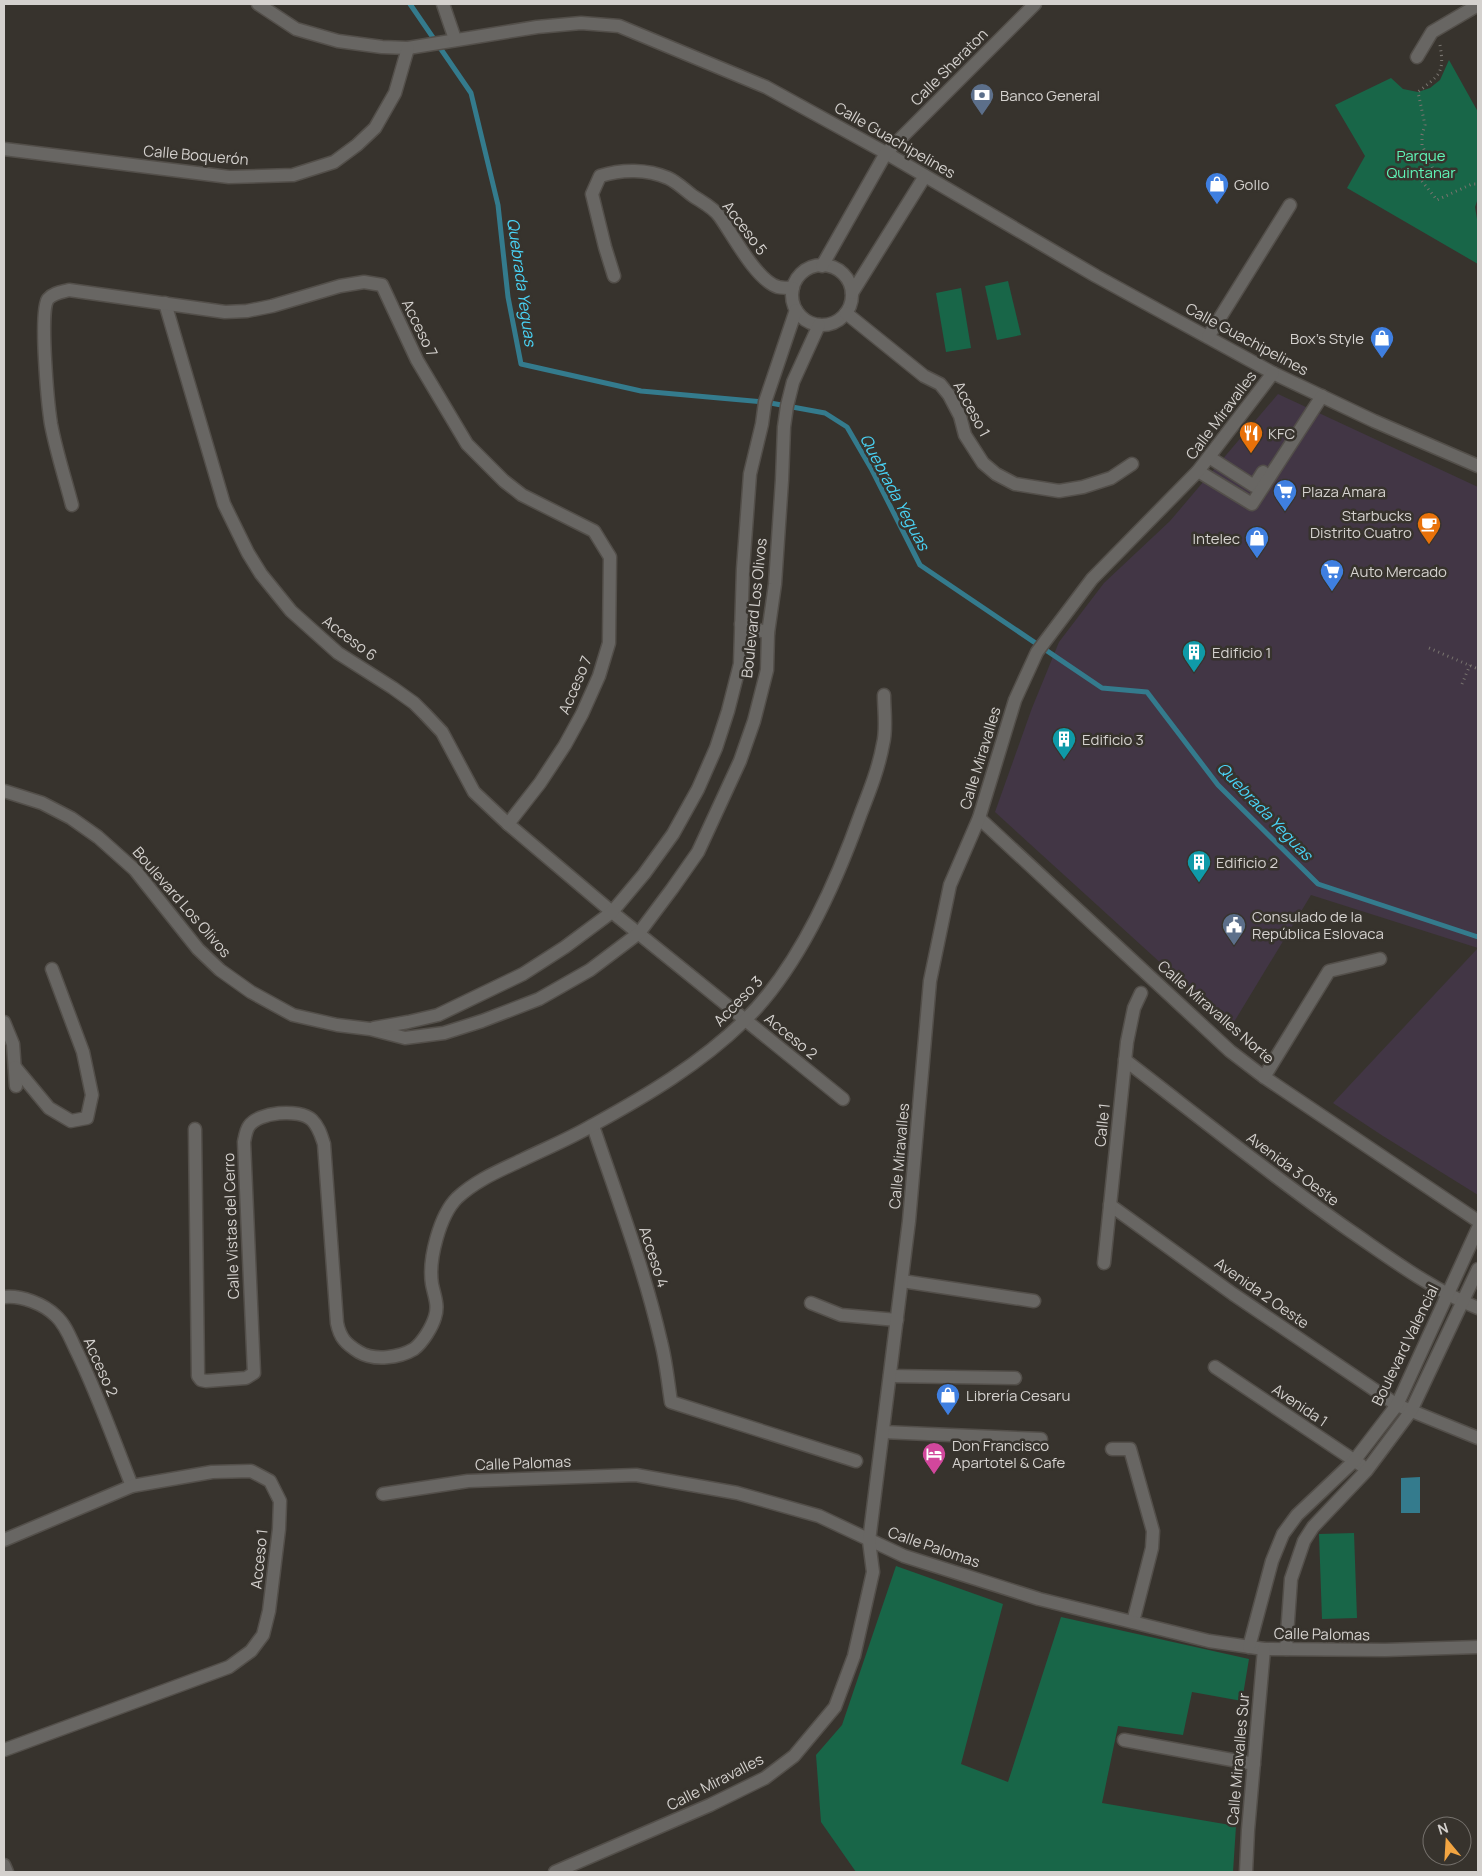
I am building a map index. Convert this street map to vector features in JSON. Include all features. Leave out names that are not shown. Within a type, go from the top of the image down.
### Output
[{"type":"street","name":"Calle Guachipelines","points":[[258,4],[296,29],[338,41],[408,48],[537,27],[581,23],[620,26],[766,87],[886,153],[1096,276],[1273,374],[1374,421],[1478,466]]},
{"type":"street","points":[[443,4],[451,40]]},
{"type":"street","name":"Calle Sheraton","points":[[886,153],[1035,4]]},
{"type":"street","points":[[1417,57],[1432,32],[1478,5]]},
{"type":"street","name":"Calle Boquerón","points":[[4,149],[229,177],[293,175],[334,162],[357,145],[375,128],[395,93],[408,48]]},
{"type":"street","points":[[822,266],[886,153]]},
{"type":"street","name":"Acceso 5","points":[[614,276],[592,194],[600,176],[617,171],[633,171],[647,172],[669,178],[708,206],[719,216],[747,259],[760,274],[777,287],[793,288]]},
{"type":"street","points":[[852,293],[924,176]]},
{"type":"street","points":[[1208,337],[1290,205]]},
{"type":"street","points":[[822,266],[830,267],[844,275],[850,283],[852,293],[851,304],[846,313],[834,323],[819,325],[802,317],[796,310],[792,299],[793,288],[799,277],[809,269],[822,266]]},
{"type":"street","name":"Acceso 7","points":[[72,505],[51,424],[44,308],[48,299],[55,294],[69,290],[224,312],[247,311],[293,301],[340,286],[364,282],[382,285],[417,360],[467,444],[504,482],[522,495],[594,531],[610,557],[609,643],[599,676],[566,745],[508,824]]},
{"type":"street","name":"Acceso 6","points":[[164,303],[224,504],[248,553],[261,574],[292,611],[326,642],[353,663],[414,703],[447,740],[466,780],[474,792],[508,824],[625,923]]},
{"type":"street","name":"Boulevard Los Olivos","points":[[370,1028],[438,1015],[523,974],[612,912],[644,874],[673,834],[709,765],[728,711],[740,664],[743,569],[750,474],[762,424],[765,402],[796,310]]},
{"type":"street","name":"Acceso 1","points":[[846,313],[924,376],[940,384],[949,395],[960,416],[965,435],[983,463],[996,474],[1015,484],[1059,491],[1083,487],[1111,478],[1132,464]]},
{"type":"street","name":"Boulevard Los Olivos","points":[[4,791],[42,803],[71,818],[98,837],[134,870],[198,949],[220,970],[251,992],[293,1015],[337,1025],[370,1028],[405,1038],[444,1033],[482,1021],[539,999],[590,970],[639,933],[698,852],[740,761],[754,720],[767,670],[768,633],[775,584],[784,427],[787,406],[793,382],[819,325]]},
{"type":"street","name":"Calle Miravalles","points":[[555,1872],[710,1805],[764,1778],[794,1756],[835,1707],[854,1656],[873,1572],[869,1541],[909,1221],[930,981],[950,885],[979,818],[1015,700],[1037,652],[1092,579],[1198,471],[1273,374]]},
{"type":"street","points":[[1209,457],[1254,486],[1319,395]]},
{"type":"street","points":[[1198,471],[1252,504],[1319,395]]},
{"type":"street","points":[[741,624],[768,633]]},
{"type":"street","name":"Acceso 3","points":[[455,1200],[474,1184],[593,1126],[661,1086],[719,1045],[745,1020],[777,984],[835,882],[876,774],[884,741],[884,695]]},
{"type":"street","name":"Calle Miravalles Norte","points":[[979,818],[1230,1051],[1264,1077],[1478,1221]]},
{"type":"street","name":"Acceso 2","points":[[625,923],[843,1099]]},
{"type":"street","points":[[1264,1077],[1329,971],[1380,959]]},
{"type":"street","points":[[15,1067],[49,1108],[71,1121],[86,1118],[92,1095],[83,1052],[52,969]]},
{"type":"street","name":"Calle 1","points":[[1104,1264],[1125,1060],[1130,1025],[1141,992]]},
{"type":"street","points":[[4,1022],[12,1044],[16,1086]]},
{"type":"street","name":"Avenida 3 Oeste","points":[[1125,1060],[1288,1186],[1379,1251],[1448,1295],[1478,1308]]},
{"type":"street","name":"Calle Vistas del Cerro","points":[[195,1129],[198,1376],[202,1380],[246,1378],[254,1373],[244,1142],[249,1126],[260,1117],[274,1114],[300,1114],[311,1119],[320,1131],[324,1144],[337,1323],[339,1333],[346,1345],[363,1355],[376,1358],[398,1355],[414,1348],[425,1337],[435,1316],[437,1303],[432,1282],[431,1261],[438,1231],[455,1200]]},
{"type":"street","name":"Acceso 4","points":[[593,1126],[640,1262],[651,1300],[662,1344],[671,1402],[856,1461]]},
{"type":"street","name":"Avenida 2 Oeste","points":[[1110,1205],[1233,1294],[1397,1405],[1478,1438]]},
{"type":"street","name":"Boulevard Valencial","points":[[1249,1647],[1272,1560],[1283,1534],[1297,1516],[1354,1460],[1397,1405],[1478,1228]]},
{"type":"street","points":[[1286,1649],[1292,1579],[1304,1541],[1313,1526],[1367,1470],[1411,1411],[1478,1269]]},
{"type":"street","points":[[902,1281],[1034,1301]]},
{"type":"street","name":"Acceso 2","points":[[4,1297],[10,1296],[35,1302],[56,1316],[66,1329],[88,1375],[132,1486]]},
{"type":"street","points":[[811,1303],[841,1315],[897,1320]]},
{"type":"street","name":"Avenida 1","points":[[1216,1367],[1367,1470]]},
{"type":"street","points":[[890,1376],[1015,1378]]},
{"type":"street","points":[[883,1432],[1041,1439]]},
{"type":"street","points":[[1112,1448],[1130,1449],[1152,1531],[1152,1548],[1133,1622]]},
{"type":"street","name":"Acceso 1","points":[[4,1540],[132,1486],[212,1472],[251,1471],[270,1481],[280,1501],[279,1530],[269,1612],[263,1635],[251,1651],[229,1667],[4,1750]]},
{"type":"street","name":"Calle Palomas","points":[[383,1494],[468,1481],[636,1475],[737,1493],[819,1516],[904,1556],[1039,1599],[1209,1641],[1264,1650],[1385,1650],[1478,1647]]},
{"type":"street","name":"Calle Miravalles Sur","points":[[1246,1872],[1264,1650]]},
{"type":"street","points":[[1124,1740],[1254,1764]]},
{"type":"street","points":[[4,1865],[7,1872]]},
{"type":"path","points":[[1432,32],[1440,42],[1443,64],[1437,77],[1418,92],[1425,125],[1422,145],[1433,169],[1421,180],[1437,200],[1472,184],[1478,184]]},
{"type":"path","points":[[1429,648],[1478,669]]},
{"type":"path","points":[[1462,684],[1470,666]]},
{"type":"shaded area","points":[[1278,394],[1478,487],[1478,948],[1311,895],[1231,1027],[995,812],[1032,708],[1059,642],[1104,583],[1170,521]]},
{"type":"shaded area","points":[[1478,948],[1478,1195],[1333,1103]]},
{"type":"green space","name":"Parque Quintanar","points":[[1449,60],[1478,112],[1478,198],[1475,207],[1478,225],[1478,264],[1347,188],[1365,156],[1335,105],[1391,78],[1403,89],[1418,92],[1430,88],[1440,80]]},
{"type":"green space","points":[[1008,281],[1021,335],[997,340],[985,286]]},
{"type":"green space","points":[[961,288],[971,348],[946,352],[936,293]]},
{"type":"green space","points":[[1354,1533],[1357,1618],[1322,1619],[1319,1534]]},
{"type":"green space","points":[[896,1566],[1003,1604],[961,1764],[1008,1782],[1061,1617],[1249,1659],[1242,1701],[1192,1692],[1183,1735],[1118,1726],[1102,1803],[1236,1826],[1233,1872],[856,1872],[821,1822],[816,1755],[842,1725]]},
{"type":"water","points":[[1420,1477],[1420,1513],[1401,1513],[1401,1478]]},
{"type":"waterway","name":"Quebrada Yeguas","points":[[410,4],[471,93],[498,205],[508,297],[521,364],[641,391],[765,402],[825,413],[847,427],[872,470],[920,565],[1102,688],[1147,692],[1218,785],[1318,884],[1478,937]]},
{"type":"place","name":"Banco General","points":[[982,116]]},
{"type":"place","name":"Gollo","points":[[1217,205]]},
{"type":"place","name":"Box's Style","points":[[1382,359]]},
{"type":"place","name":"KFC","points":[[1251,454]]},
{"type":"place","name":"Plaza Amara","points":[[1285,512]]},
{"type":"place","name":"Starbucks Distrito Cuatro","points":[[1429,545]]},
{"type":"place","name":"Intelec","points":[[1257,559]]},
{"type":"place","name":"Auto Mercado","points":[[1332,592]]},
{"type":"place","name":"Edificio 1","points":[[1194,673]]},
{"type":"place","name":"Edificio 3","points":[[1064,760]]},
{"type":"place","name":"Edificio 2","points":[[1199,883]]},
{"type":"place","name":"Consulado de la República Eslovaca","points":[[1234,946]]},
{"type":"place","name":"Librería Cesaru","points":[[948,1416]]},
{"type":"place","name":"Don Francisco Apartotel & Cafe","points":[[934,1475]]}]
